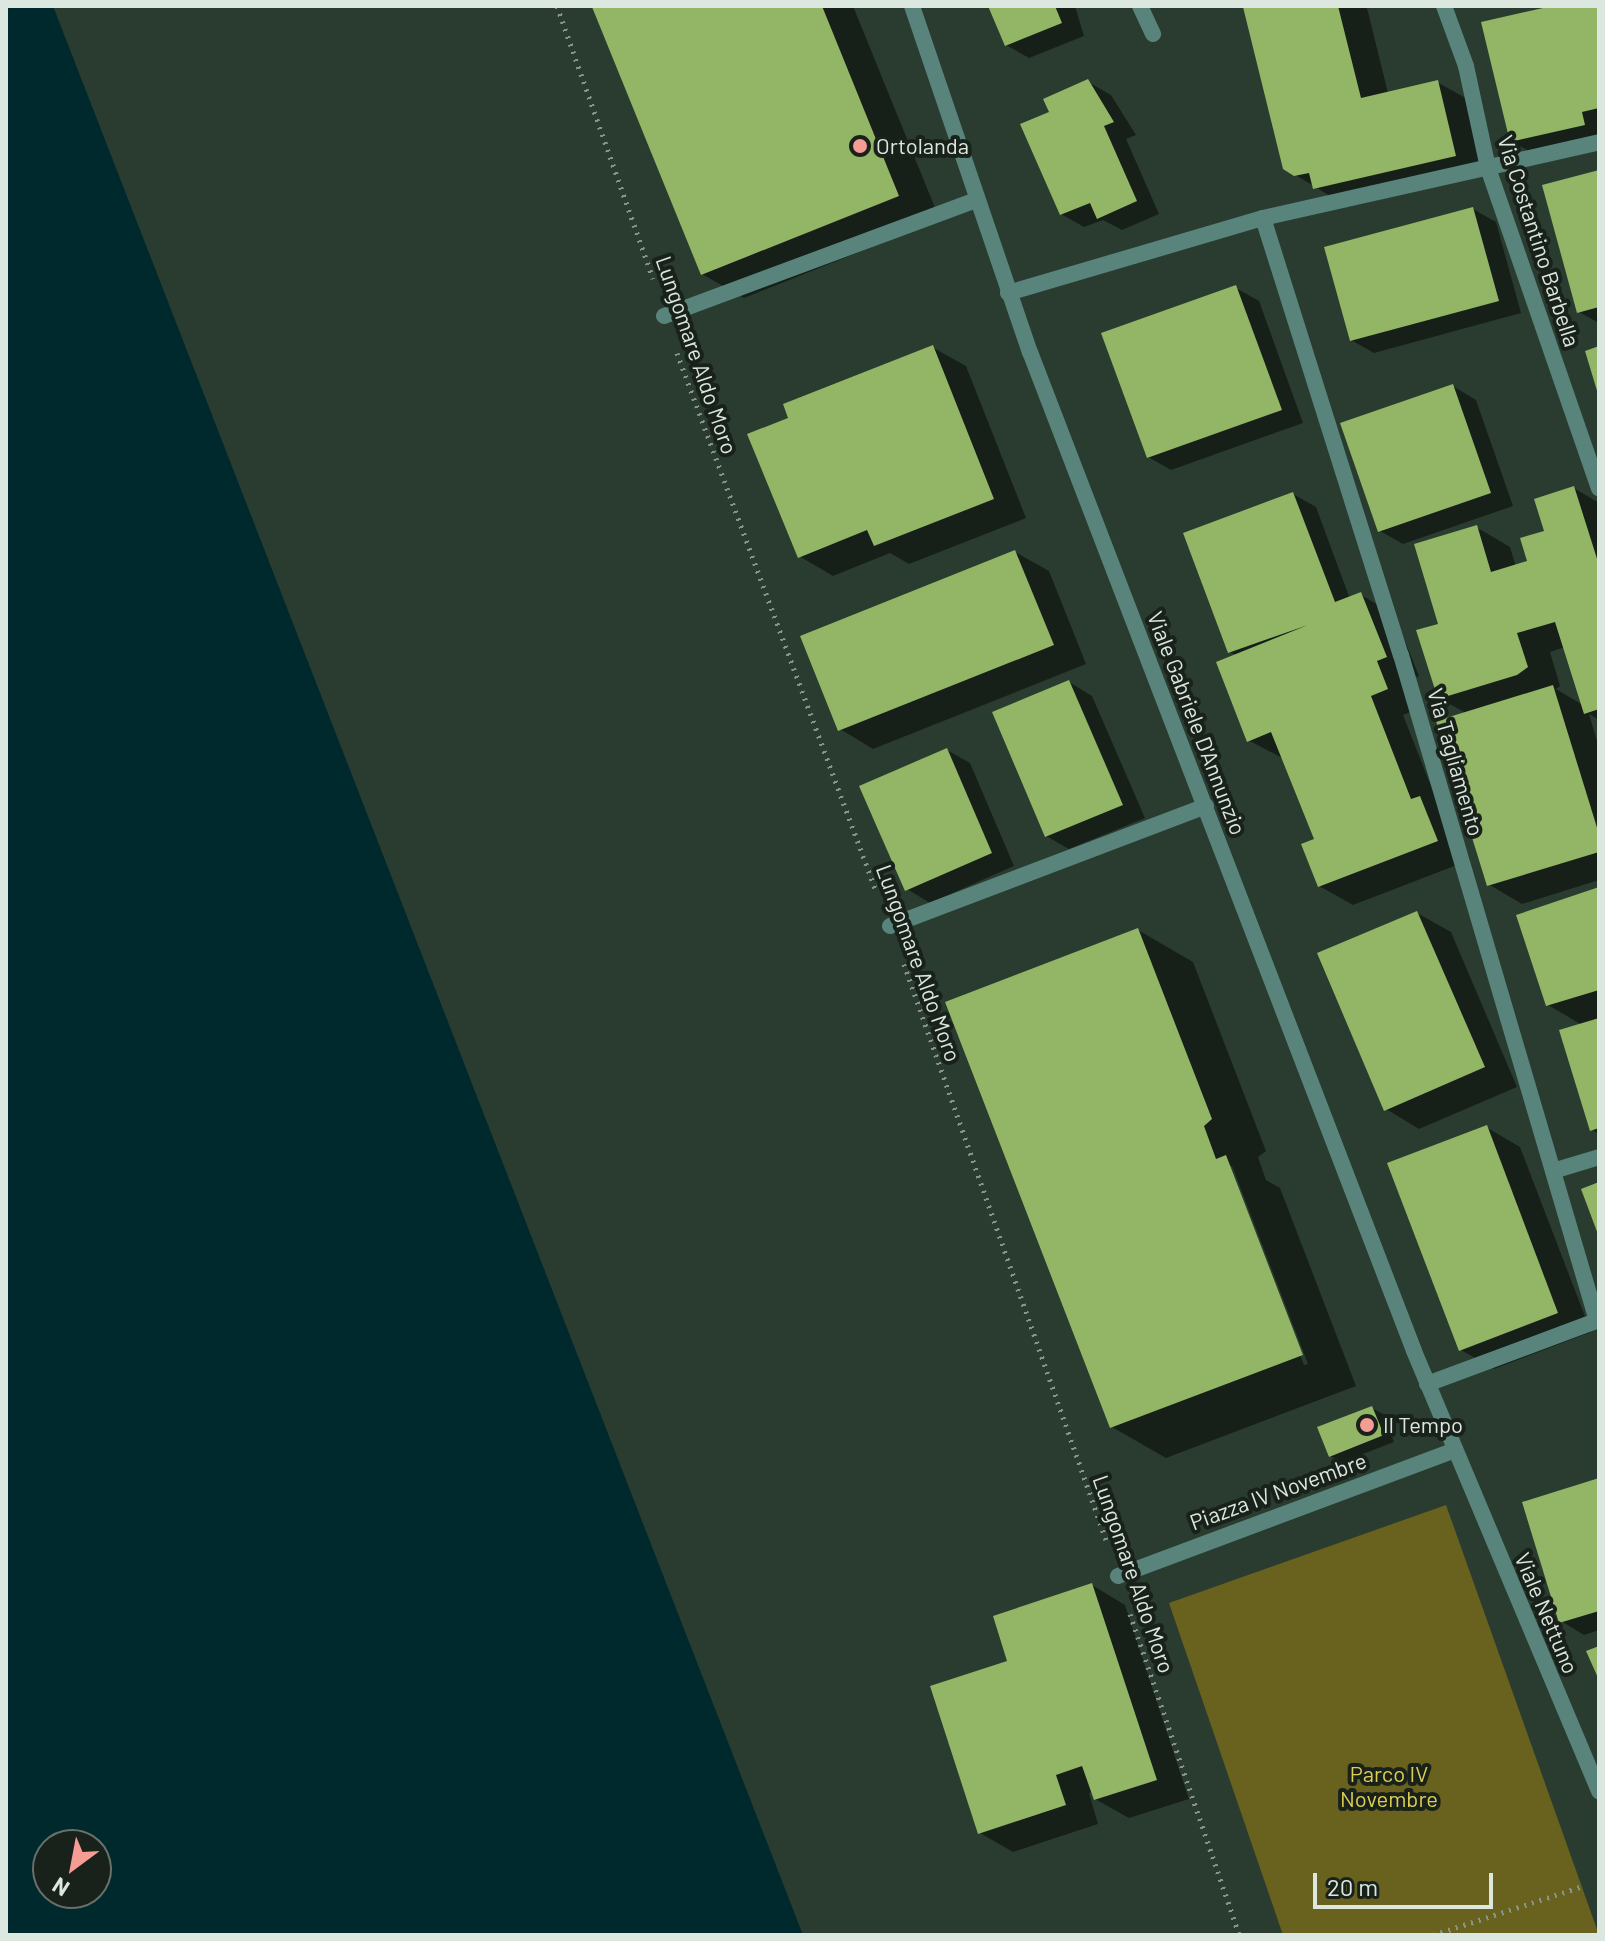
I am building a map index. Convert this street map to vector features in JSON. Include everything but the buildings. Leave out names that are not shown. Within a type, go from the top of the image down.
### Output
[{"type":"street","name":"Viale Gabriele D'Annunzio","points":[[912,6],[1008,293],[1455,1450]]},
{"type":"street","points":[[1140,6],[1153,34]]},
{"type":"street","name":"Via Costantino Barbella","points":[[1444,6],[1466,66],[1488,168],[1599,488]]},
{"type":"street","points":[[1008,293],[1263,218],[1599,142]]},
{"type":"street","points":[[664,316],[976,200]]},
{"type":"street","name":"Via Tagliamento","points":[[1263,218],[1401,655],[1598,1320]]},
{"type":"street","points":[[890,926],[1206,806]]},
{"type":"street","points":[[1553,1171],[1599,1157]]},
{"type":"street","points":[[1427,1384],[1598,1320]]},
{"type":"street","name":"Piazza IV Novembre","points":[[1118,1576],[1455,1450]]},
{"type":"street","name":"Viale Nettuno","points":[[1455,1450],[1599,1792]]},
{"type":"path","name":"Lungomare Aldo Moro","points":[[557,6],[664,316],[890,926],[1118,1576],[1239,1935]]},
{"type":"path","points":[[1433,1935],[1583,1886]]},
{"type":"green space","name":"Parco IV Novembre","points":[[1446,1505],[1599,1935],[1283,1935],[1169,1603]]},
{"type":"water","points":[[6,6],[53,6],[803,1935],[6,1935]]},
{"type":"place","name":"Ortolanda","points":[[860,146]]},
{"type":"place","name":"Il Tempo","points":[[1367,1425]]}]
